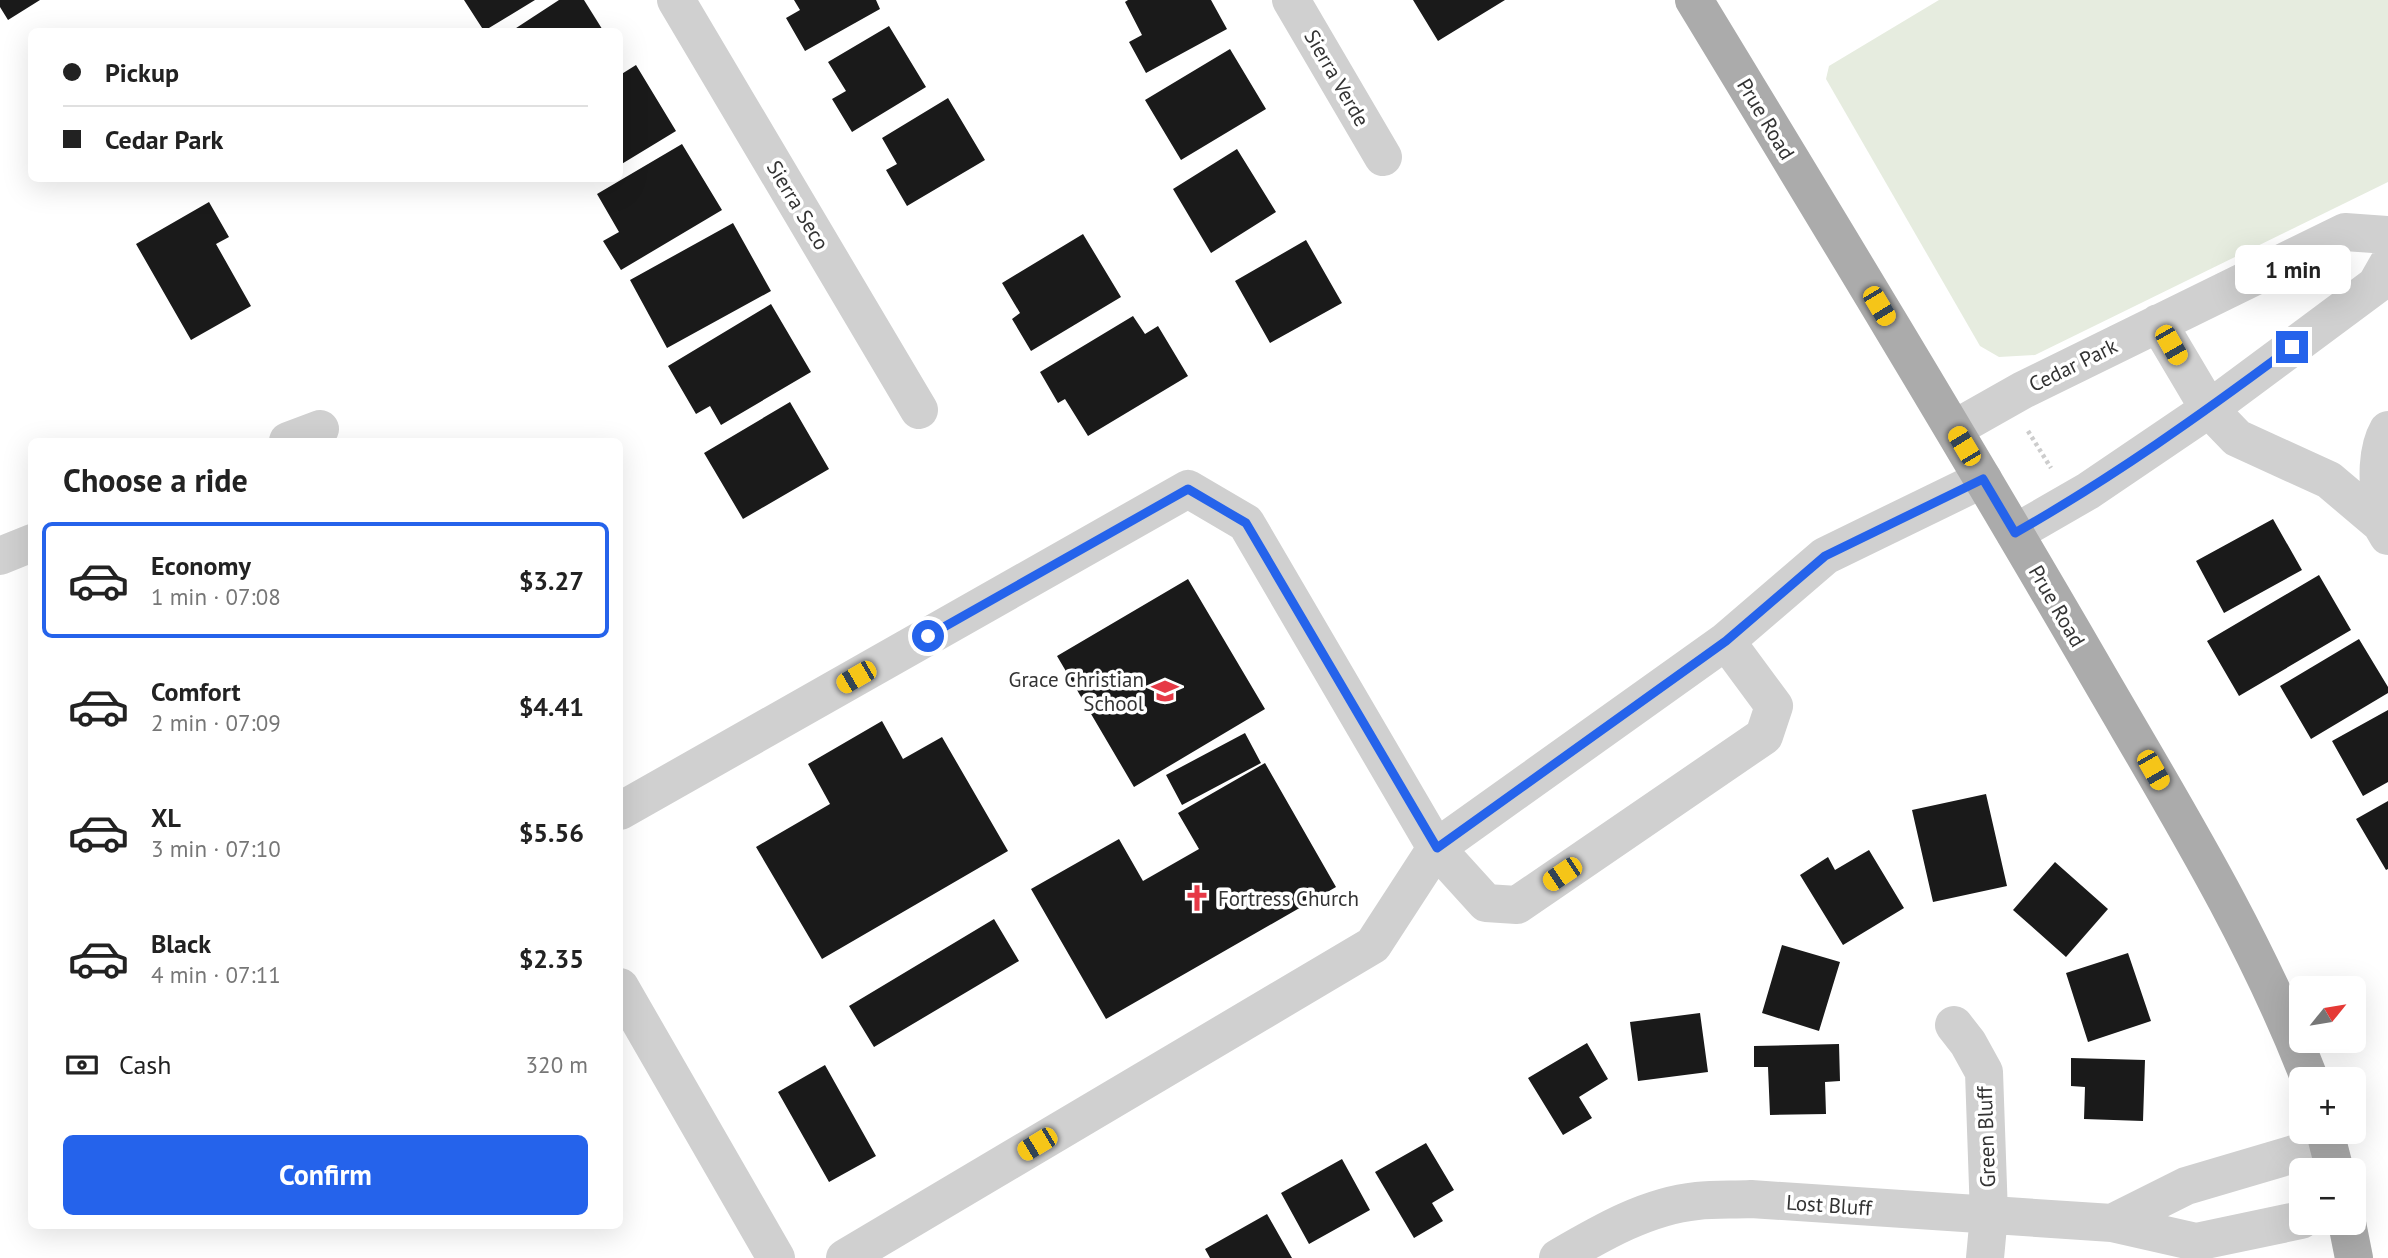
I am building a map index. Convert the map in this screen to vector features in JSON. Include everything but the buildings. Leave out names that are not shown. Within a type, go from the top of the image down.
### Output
[{"type":"main road","name":"Prue Road","points":[[1693,0],[1954,429],[2217,880],[2261,966],[2305,1067]]},
{"type":"main road","points":[[2349,1235],[2354,1258]]},
{"type":"street","name":"Sierra Seco","points":[[676,0],[919,410]]},
{"type":"street","name":"Sierra Verde","points":[[1292,0],[1383,157]]},
{"type":"street","name":"Cedar Park","points":[[1954,429],[2023,390],[2345,232],[2388,235]]},
{"type":"street","points":[[2015,533],[2088,491],[2208,409],[2375,285],[2388,264]]},
{"type":"street","points":[[2158,323],[2208,409],[2237,438],[2329,480],[2385,530]]},
{"type":"street","points":[[2385,530],[2379,474],[2383,439],[2388,430]]},
{"type":"street","points":[[845,1258],[1373,945],[1437,848],[1726,641],[1825,556],[1983,479]]},
{"type":"street","points":[[623,809],[1188,489],[1246,523],[1437,848],[1486,903],[1517,905],[1764,736],[1774,706],[1726,641]]},
{"type":"street","points":[[0,556],[28,546]]},
{"type":"street","points":[[623,992],[776,1258]]},
{"type":"street","name":"Green Bluff","points":[[1954,1025],[1984,1072],[1989,1215],[1985,1258]]},
{"type":"street","points":[[2112,1223],[2186,1186],[2329,1149]]},
{"type":"street","name":"Lost Bluff","points":[[1558,1258],[1641,1215],[1695,1201],[1751,1199],[2112,1223],[2196,1242],[2289,1223]]},
{"type":"path","points":[[2022,421],[2056,477]]},
{"type":"shaded area","points":[[1939,0],[2388,0],[2388,182],[2035,355],[1999,357],[1980,346],[1826,79],[1829,66]]},
{"type":"place","name":"Grace Christian School","points":[[1165,691]]},
{"type":"place","name":"Fortress Church","points":[[1197,898]]},
{"type":"route","points":[[928,636],[1188,489],[1246,523],[1437,848],[1726,641],[1825,556],[1983,479],[2015,533],[2088,491],[2208,409],[2292,347]]}]
